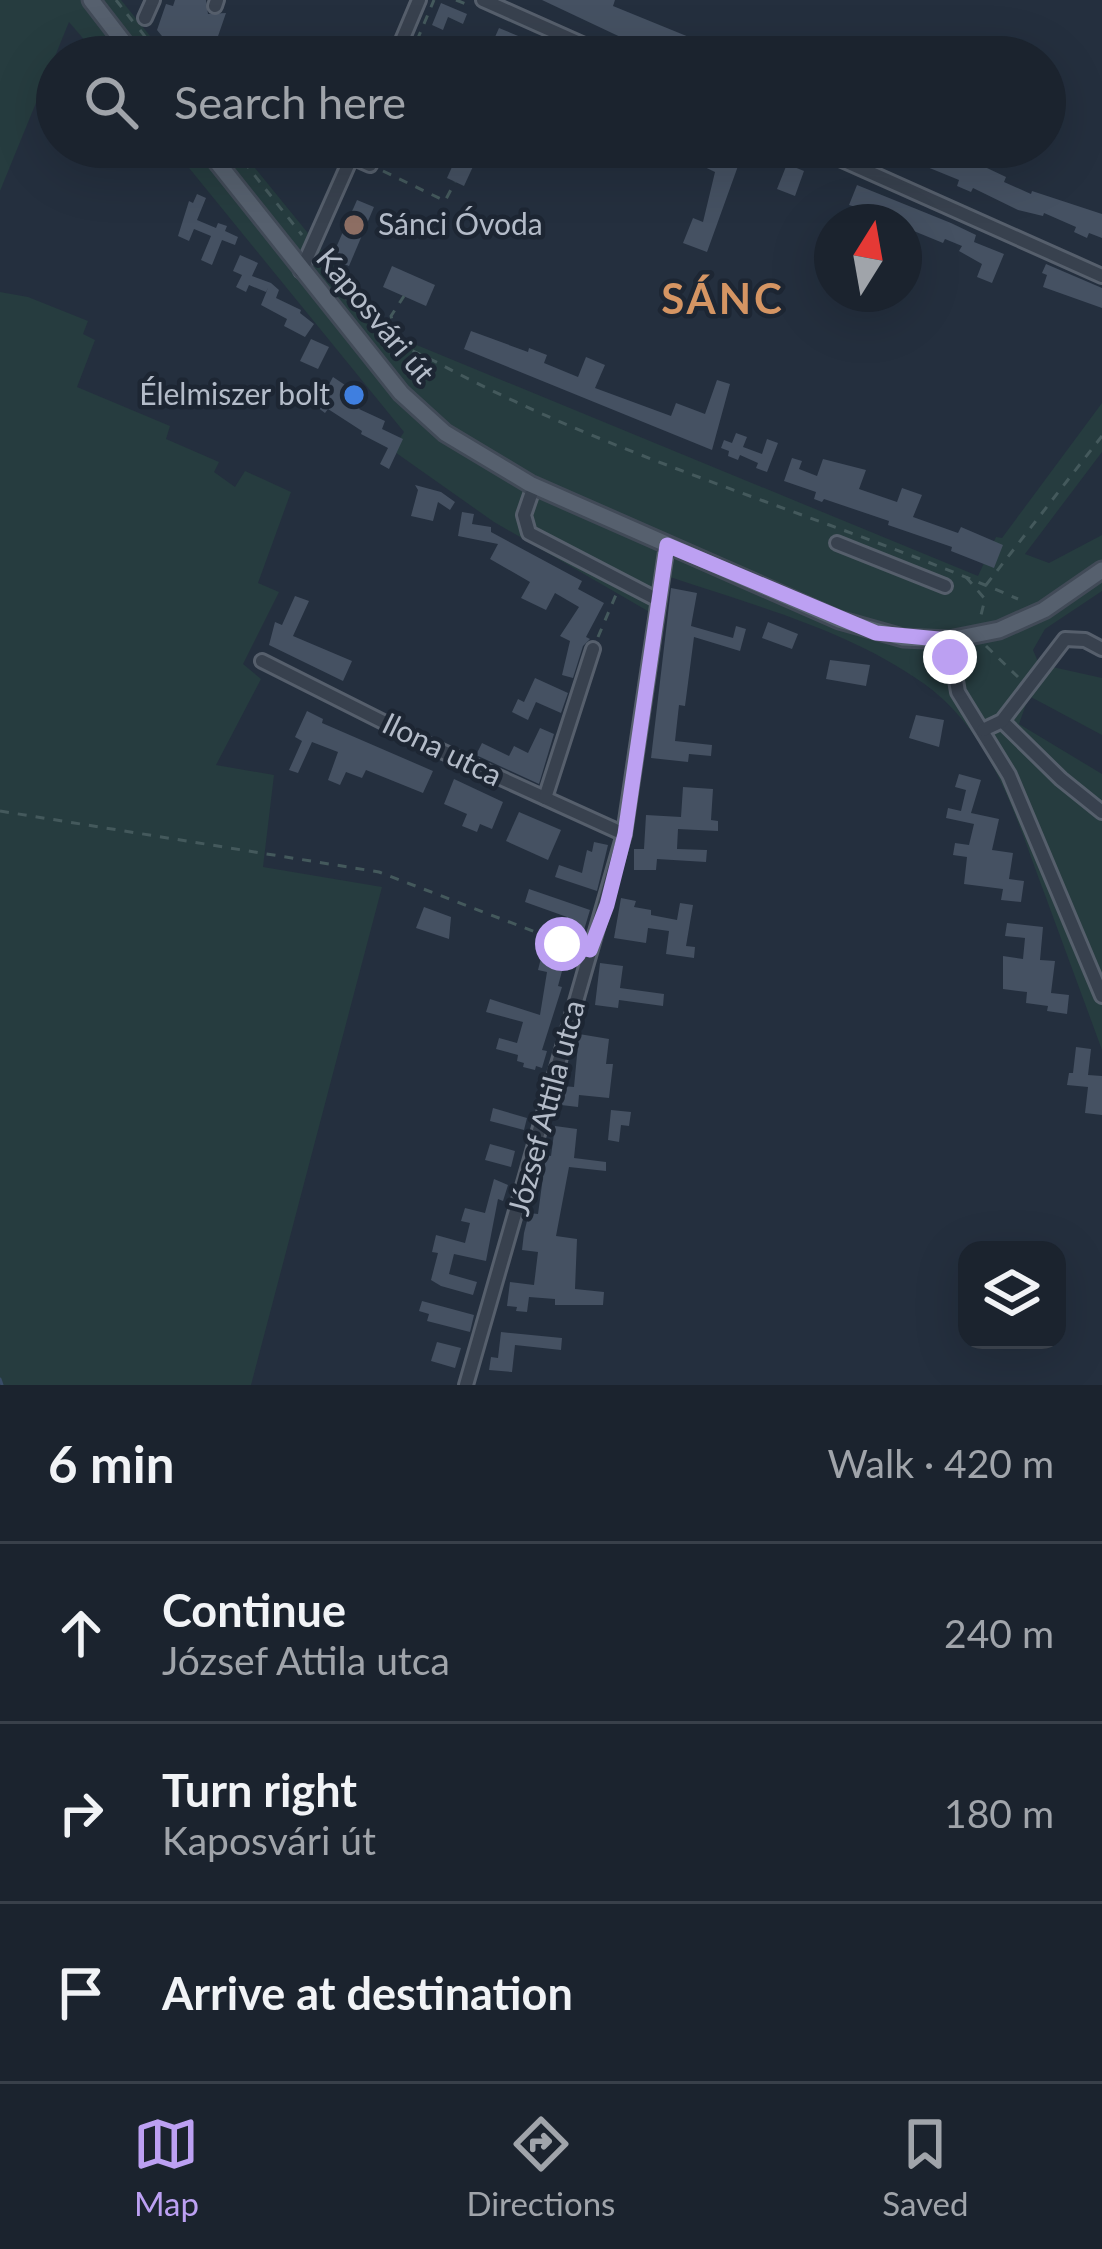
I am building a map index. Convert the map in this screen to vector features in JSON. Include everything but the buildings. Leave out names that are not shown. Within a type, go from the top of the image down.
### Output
[{"type":"main road","points":[[91,0],[119,36]]},
{"type":"main road","name":"Kaposvári út","points":[[221,168],[370,358],[415,407],[479,456],[534,486],[876,633],[949,640],[983,634],[1044,610],[1102,570]]},
{"type":"street","points":[[403,36],[419,0]]},
{"type":"street","points":[[483,0],[564,36]]},
{"type":"street","points":[[301,271],[347,168]]},
{"type":"street","points":[[860,168],[1102,276]]},
{"type":"street","points":[[534,486],[524,515],[530,533],[658,601]]},
{"type":"street","points":[[837,543],[945,586]]},
{"type":"street","name":"József Attila utca","points":[[466,1385],[625,834],[667,545]]},
{"type":"street","points":[[983,730],[1002,721],[1065,638],[1102,649]]},
{"type":"street","points":[[949,640],[958,692],[1010,775],[1102,996]]},
{"type":"street","points":[[544,798],[593,650]]},
{"type":"street","name":"Ilona utca","points":[[262,661],[625,834]]},
{"type":"street","points":[[1002,721],[1102,812]]},
{"type":"path","points":[[419,36],[434,0]]},
{"type":"path","points":[[248,168],[298,231]]},
{"type":"path","points":[[378,168],[446,201],[455,182]]},
{"type":"path","points":[[313,248],[384,333],[442,366],[579,428],[1018,598]]},
{"type":"path","points":[[326,266],[330,285],[358,304]]},
{"type":"path","points":[[384,333],[394,326],[391,316],[404,296]]},
{"type":"path","points":[[986,585],[1101,437]]},
{"type":"path","points":[[593,650],[621,584]]},
{"type":"path","points":[[0,811],[379,872],[573,948],[590,950]]},
{"type":"green space","points":[[0,0],[121,0],[150,36],[81,36],[69,22],[63,36],[36,36],[36,103],[0,191]]},
{"type":"green space","points":[[189,168],[255,168],[390,334],[978,576],[996,537],[1002,538],[1102,403],[1102,452],[1025,554],[1049,563],[1102,535],[1102,591],[1045,629],[1033,650],[1039,664],[1102,678],[1102,735],[1029,696],[1019,724],[1102,774],[1102,1050],[999,779],[968,726],[947,703],[864,648],[768,609],[670,577],[665,621],[494,522],[392,450],[404,432]]},
{"type":"green space","points":[[0,292],[28,297],[88,321],[83,334],[95,340],[77,387],[170,426],[166,439],[219,462],[214,472],[235,487],[245,471],[291,492],[258,583],[279,592],[243,664],[261,679],[216,765],[274,775],[263,867],[382,887],[251,1385],[0,1385]]},
{"type":"waterway","points":[[0,1379],[2,1385]]},
{"type":"place","name":"Sánci Óvoda","points":[[354,225]]},
{"type":"place","name":"Élelmiszer bolt","points":[[354,395]]},
{"type":"district","name":"SÁNC","points":[[723,299]]},
{"type":"route","points":[[562,944],[590,950],[607,905],[625,834],[667,545],[876,633],[949,640],[950,657]]}]
